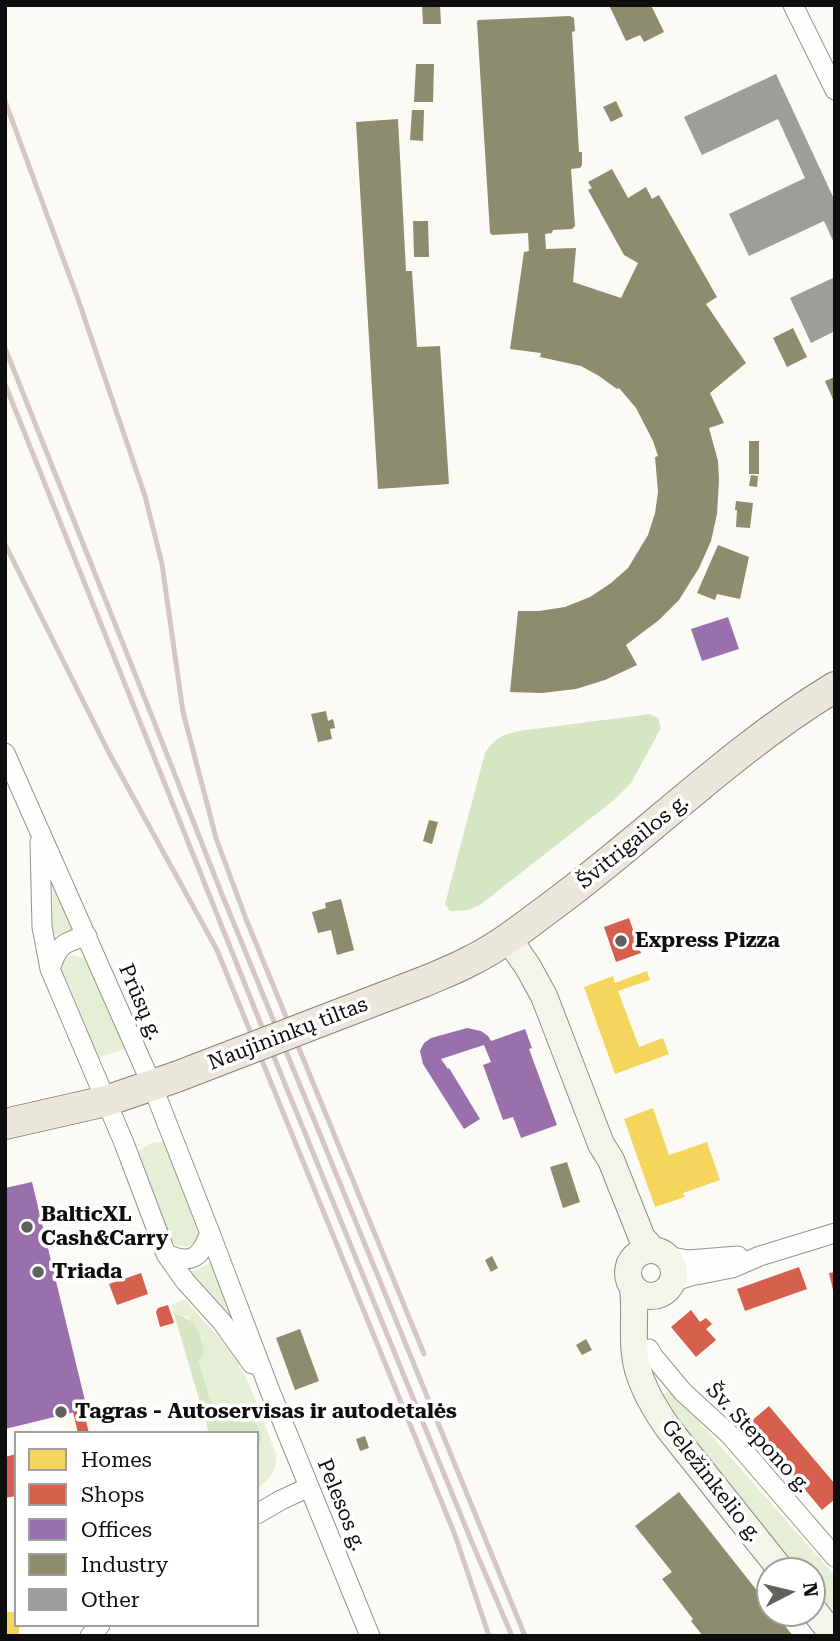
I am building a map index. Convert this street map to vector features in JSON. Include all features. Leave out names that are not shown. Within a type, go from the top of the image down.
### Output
[{"type":"main road","name":"Švitrigailos g.","points":[[423,982],[472,960],[508,938],[586,881],[785,720],[835,687]]},
{"type":"main road","name":"Geležinkelio g.","points":[[508,938],[544,996],[601,1144],[611,1160],[642,1238],[659,1253]]},
{"type":"main road","name":"Naujininkų tiltas","points":[[5,1124],[106,1101],[423,982]]},
{"type":"main road","name":"Geležinkelio g.","points":[[601,1144],[605,1173],[626,1240],[632,1276],[638,1372],[668,1428],[771,1557]]},
{"type":"main road","points":[[645,1386],[652,1316],[666,1288],[673,1268],[659,1253],[639,1253],[632,1276],[639,1293],[646,1296],[666,1288]]},
{"type":"street","points":[[793,5],[835,90]]},
{"type":"street","name":"Prūsų g.","points":[[5,753],[87,936],[164,1081]]},
{"type":"street","name":"Prūsų g.","points":[[39,831],[42,927],[50,969],[106,1101]]},
{"type":"street","points":[[50,969],[55,953],[67,941],[87,936]]},
{"type":"street","name":"Pelesos g.","points":[[164,1081],[210,1233],[270,1391],[370,1636]]},
{"type":"street","name":"Pelesos g.","points":[[106,1101],[166,1254],[185,1282],[222,1322],[270,1391]]},
{"type":"street","points":[[166,1254],[189,1260],[197,1256],[205,1246],[210,1233]]},
{"type":"street","points":[[666,1288],[691,1276],[732,1268],[760,1256],[835,1233]]},
{"type":"street","points":[[659,1253],[688,1260],[760,1256]]},
{"type":"street","name":"Šv. Stepono g.","points":[[649,1349],[683,1392],[730,1434],[835,1558]]},
{"type":"street","points":[[259,1513],[309,1487]]},
{"type":"green space","points":[[650,714],[658,718],[661,728],[631,783],[614,800],[480,905],[468,910],[450,911],[445,904],[485,753],[492,744],[503,736],[519,731]]},
{"type":"green space","points":[[53,883],[73,929],[55,935],[52,934]]},
{"type":"green space","points":[[72,955],[88,961],[126,1048],[98,1058],[60,972],[63,961]]},
{"type":"green space","points":[[165,1142],[200,1230],[195,1241],[186,1246],[177,1246],[171,1240],[138,1151],[151,1143]]},
{"type":"green space","points":[[212,1262],[236,1324],[191,1272]]},
{"type":"green space","points":[[185,1300],[229,1350],[241,1369],[276,1457],[273,1472],[259,1487],[259,1442],[262,1438],[259,1431],[243,1411],[215,1406],[209,1395],[188,1317],[174,1314],[171,1305]]},
{"type":"green space","points":[[174,1314],[192,1322],[198,1331],[204,1351],[199,1360],[214,1405],[249,1413],[258,1427],[262,1438],[259,1444],[259,1431],[208,1431]]},
{"type":"green space","points":[[671,1390],[818,1557],[782,1557],[660,1396]]},
{"type":"green space","points":[[826,1566],[835,1576],[835,1623],[826,1612]]},
{"type":"building: Homes","points":[[647,971],[650,980],[618,991],[639,1047],[663,1038],[669,1054],[615,1074],[584,987],[613,976],[615,983]]},
{"type":"building: Homes","points":[[653,1108],[669,1155],[707,1142],[720,1180],[683,1193],[685,1197],[655,1207],[624,1119]]},
{"type":"building: Homes","points":[[5,1612],[14,1612],[14,1627],[19,1627],[19,1636],[5,1636]]},
{"type":"building: Shops","points":[[629,918],[641,953],[616,962],[604,927]]},
{"type":"building: Shops","points":[[799,1267],[807,1289],[745,1311],[737,1289]]},
{"type":"building: Shops","points":[[835,1272],[835,1294],[834,1294],[829,1273]]},
{"type":"building: Shops","points":[[141,1273],[148,1294],[117,1305],[109,1284]]},
{"type":"building: Shops","points":[[168,1305],[174,1323],[160,1327],[156,1312],[158,1308]]},
{"type":"building: Shops","points":[[691,1310],[700,1322],[706,1318],[712,1324],[706,1329],[716,1340],[696,1357],[671,1327]]},
{"type":"building: Shops","points":[[769,1406],[835,1484],[835,1499],[822,1510],[749,1423]]},
{"type":"building: Shops","points":[[87,1409],[84,1413],[88,1431],[78,1431],[73,1412]]},
{"type":"building: Shops","points":[[14,1455],[14,1496],[5,1498],[5,1457]]},
{"type":"building: Offices","points":[[728,617],[739,649],[702,661],[691,629]]},
{"type":"building: Offices","points":[[467,1028],[481,1031],[491,1041],[525,1029],[532,1048],[529,1049],[557,1125],[521,1138],[513,1117],[503,1120],[483,1065],[491,1062],[484,1045],[441,1059],[480,1119],[464,1129],[423,1064],[420,1051],[424,1043],[431,1038]]},
{"type":"building: Offices","points":[[32,1182],[87,1409],[5,1429],[5,1188]]},
{"type":"building: Industry","points":[[422,5],[440,5],[441,24],[423,24]]},
{"type":"building: Industry","points":[[609,5],[651,5],[664,32],[644,42],[640,35],[626,41]]},
{"type":"building: Industry","points":[[570,16],[574,18],[575,31],[572,32],[582,165],[580,168],[571,169],[575,226],[572,229],[553,230],[552,233],[545,234],[546,249],[576,248],[573,282],[621,298],[638,263],[624,255],[588,190],[592,188],[588,182],[612,169],[628,198],[646,187],[652,199],[659,195],[717,297],[706,304],[746,363],[710,393],[724,423],[709,428],[718,461],[719,480],[717,514],[711,541],[699,568],[679,600],[659,620],[626,645],[637,665],[605,680],[576,689],[542,693],[510,692],[518,611],[565,607],[590,597],[611,583],[628,568],[648,535],[658,492],[655,457],[658,456],[653,441],[636,408],[619,388],[581,366],[540,357],[541,353],[510,349],[524,252],[529,251],[528,233],[490,233],[477,22]]},
{"type":"building: Industry","points":[[416,64],[434,64],[433,102],[414,102]]},
{"type":"building: Industry","points":[[616,101],[623,116],[611,122],[603,107]]},
{"type":"building: Industry","points":[[412,110],[424,110],[423,141],[410,140]]},
{"type":"building: Industry","points":[[398,119],[406,271],[412,271],[417,347],[440,346],[449,484],[378,489],[356,122]]},
{"type":"building: Industry","points":[[413,221],[428,221],[429,257],[414,257]]},
{"type":"building: Industry","points":[[793,328],[807,357],[787,367],[773,338]]},
{"type":"building: Industry","points":[[835,377],[835,404],[825,381]]},
{"type":"building: Industry","points":[[749,441],[759,441],[759,474],[749,474]]},
{"type":"building: Industry","points":[[751,475],[758,476],[757,487],[749,486]]},
{"type":"building: Industry","points":[[736,501],[753,503],[750,528],[736,527]]},
{"type":"building: Industry","points":[[718,545],[749,557],[740,599],[717,594],[715,600],[697,593]]},
{"type":"building: Industry","points":[[326,711],[328,721],[333,719],[335,728],[330,729],[332,739],[318,742],[311,714]]},
{"type":"building: Industry","points":[[429,820],[438,822],[432,844],[423,841]]},
{"type":"building: Industry","points":[[341,899],[354,950],[337,955],[331,930],[318,933],[312,912],[326,908],[325,903]]},
{"type":"building: Industry","points":[[567,1162],[580,1202],[563,1208],[550,1167]]},
{"type":"building: Industry","points":[[492,1256],[498,1268],[491,1272],[485,1260]]},
{"type":"building: Industry","points":[[300,1329],[319,1381],[295,1390],[276,1338]]},
{"type":"building: Industry","points":[[586,1339],[592,1350],[582,1355],[576,1345]]},
{"type":"building: Industry","points":[[365,1436],[369,1448],[360,1451],[356,1439]]},
{"type":"building: Industry","points":[[679,1492],[756,1589],[756,1627],[786,1627],[793,1636],[703,1636],[662,1579],[672,1572],[635,1526]]},
{"type":"building: Other","points":[[776,74],[835,201],[835,245],[824,221],[749,256],[729,214],[805,178],[778,119],[702,155],[684,117]]},
{"type":"building: Other","points":[[835,277],[835,331],[811,343],[790,298]]},
{"type":"railway","points":[[5,101],[78,299],[145,496],[162,564],[183,712],[216,838],[246,919],[424,1354]]},
{"type":"railway","points":[[5,348],[221,892],[525,1636]]},
{"type":"railway","points":[[5,384],[276,1062],[512,1636]]},
{"type":"railway","points":[[5,544],[109,753],[217,950],[455,1535],[489,1636]]},
{"type":"place","name":"Express Pizza","points":[[621,941]]},
{"type":"place","name":"BalticXL Cash&Carry","points":[[27,1227]]},
{"type":"place","name":"Triada","points":[[38,1272]]},
{"type":"place","name":"Tagras - Autoservisas ir autodetalės","points":[[61,1412]]}]
